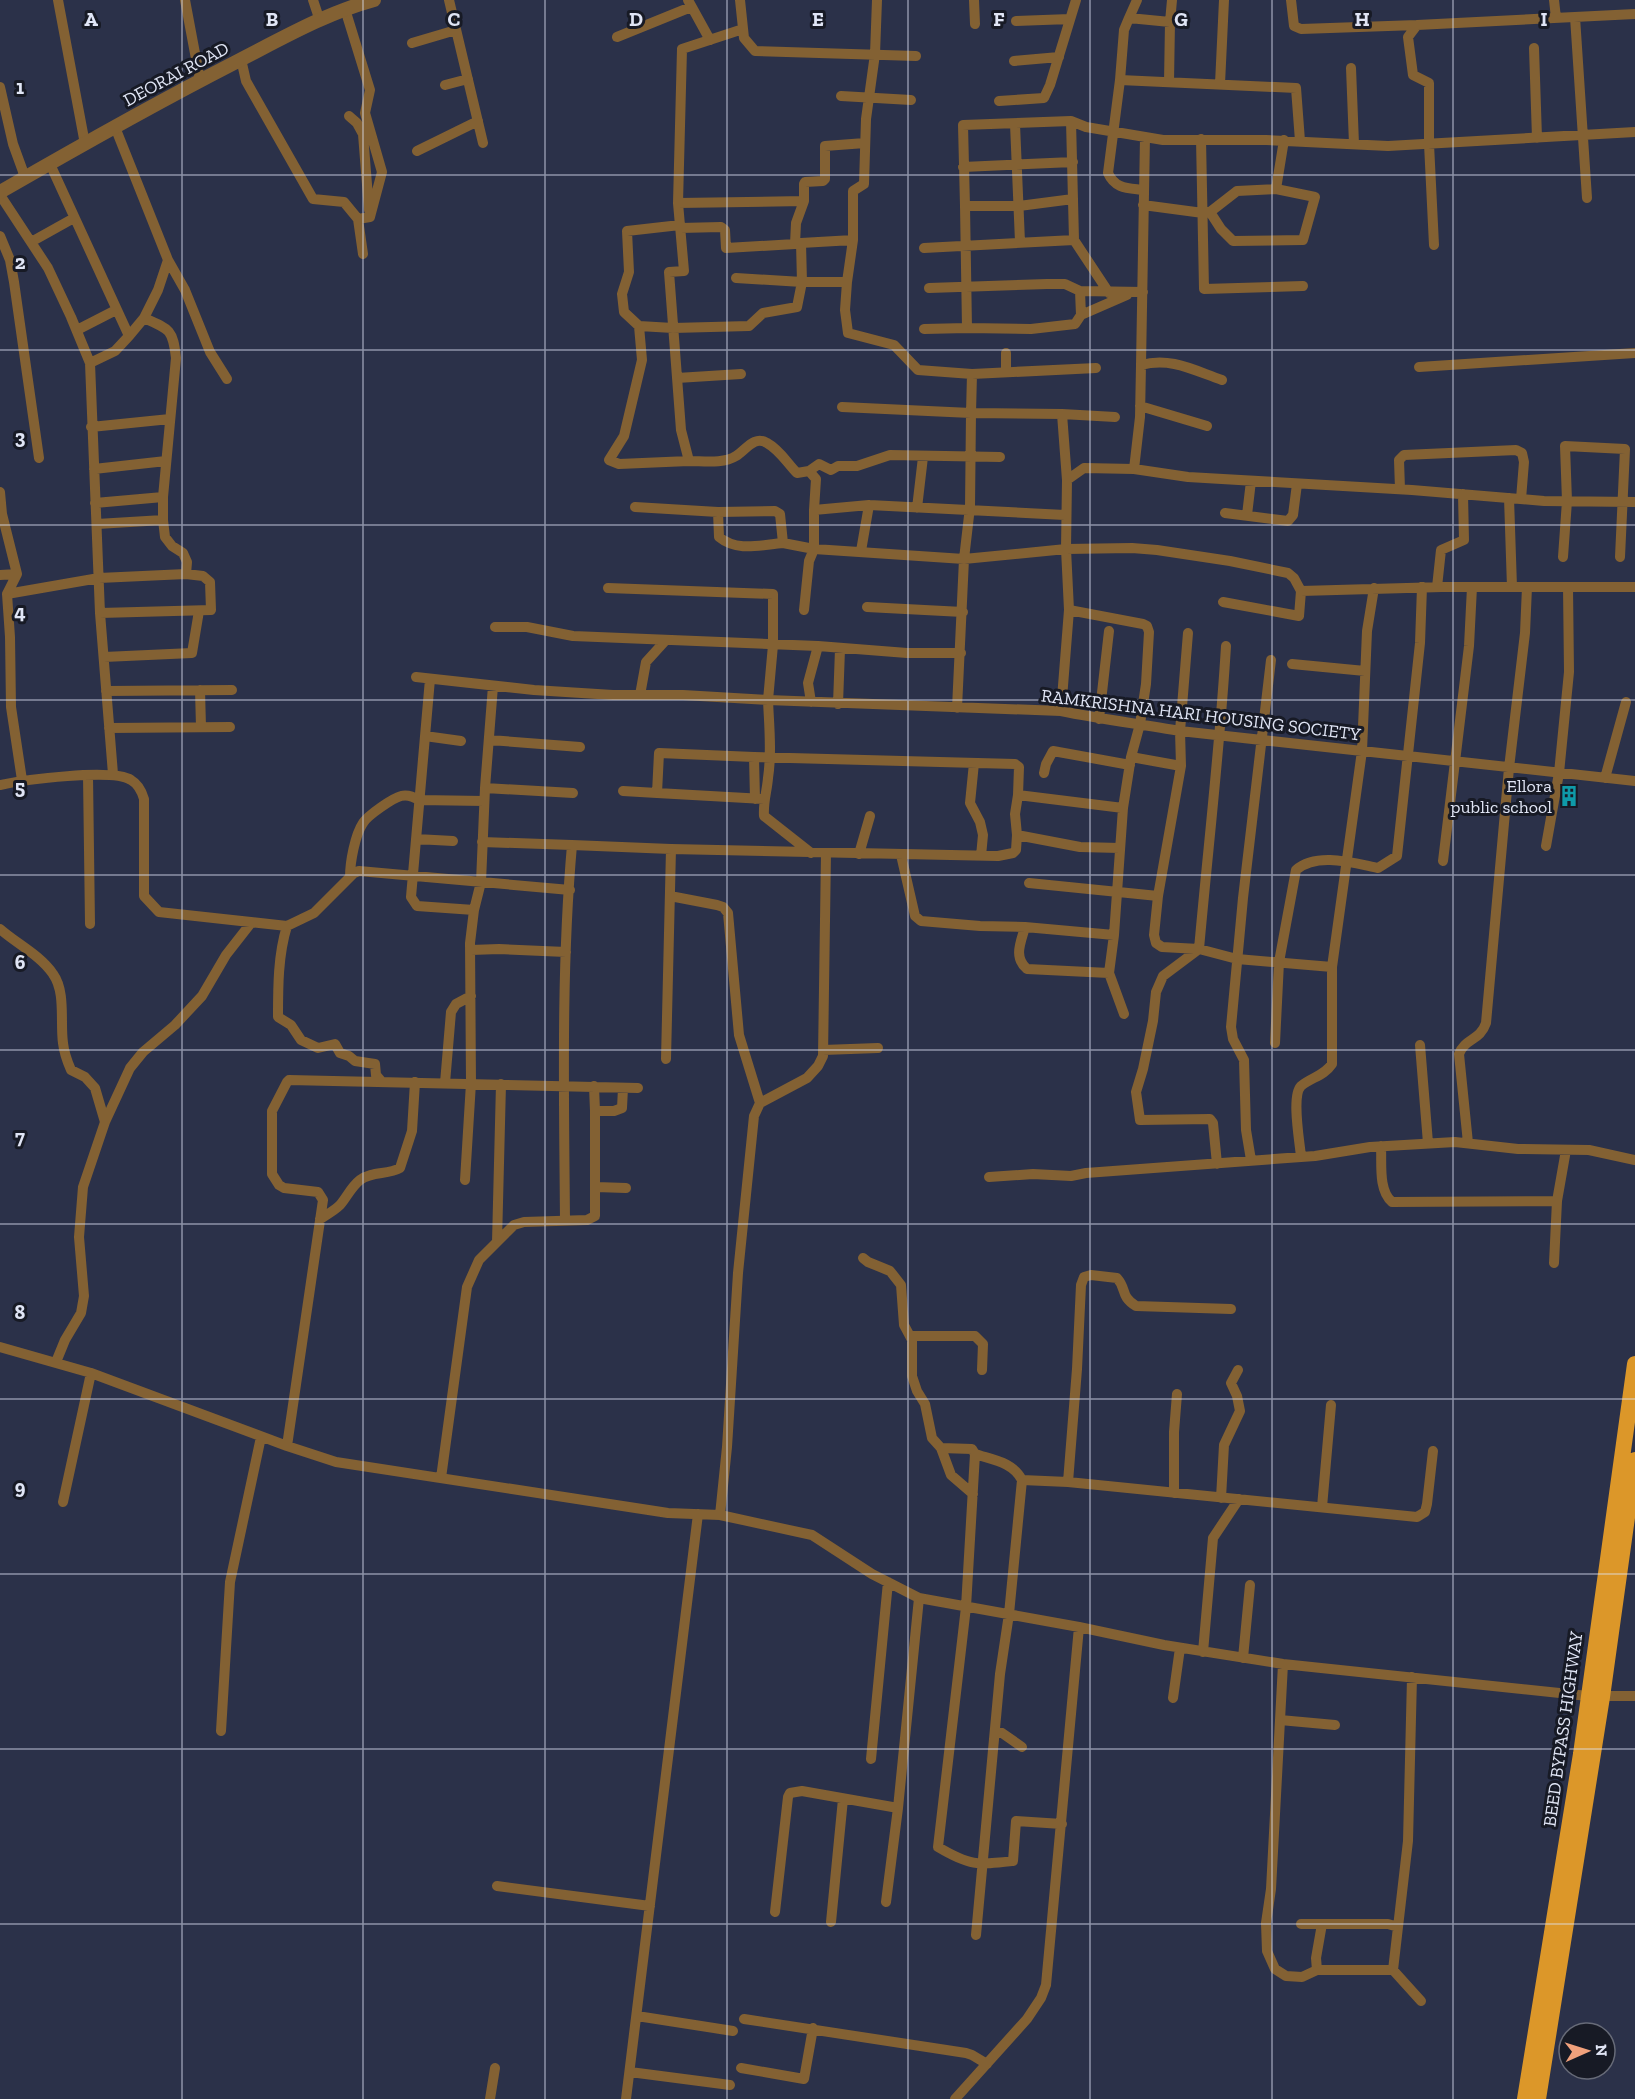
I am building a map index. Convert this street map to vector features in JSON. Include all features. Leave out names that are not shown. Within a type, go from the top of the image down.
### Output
[{"type":"highway","name":"BEED BYPASS HIGHWAY","points":[[1538,2099],[1595,1696],[1635,1364]]},
{"type":"highway","name":"BEED BYPASS HIGHWAY","points":[[1525,2099],[1579,1765],[1595,1696],[1635,1460]]},
{"type":"street","points":[[59,0],[85,144]]},
{"type":"street","points":[[185,0],[200,80]]},
{"type":"street","points":[[313,0],[320,21]]},
{"type":"street","name":"DEORAI ROAD","points":[[0,193],[200,80],[345,9],[374,0]]},
{"type":"street","points":[[449,0],[483,143]]},
{"type":"street","points":[[740,0],[744,39],[755,51],[916,56]]},
{"type":"street","points":[[878,0],[875,54],[865,143],[864,184],[853,190],[853,240],[845,310],[848,333],[894,345],[918,370],[972,374],[1096,368]]},
{"type":"street","points":[[974,0],[975,24]]},
{"type":"street","points":[[999,101],[1044,98],[1076,0]]},
{"type":"street","points":[[1137,0],[1124,30],[1108,173],[1112,182],[1119,187],[1143,190]]},
{"type":"street","points":[[1169,82],[1172,0]]},
{"type":"street","points":[[1220,84],[1224,0]]},
{"type":"street","points":[[1291,0],[1292,22],[1294,26],[1301,29],[1635,14]]},
{"type":"street","points":[[1554,0],[1556,18]]},
{"type":"street","points":[[617,37],[689,4],[710,40]]},
{"type":"street","points":[[345,9],[370,90],[365,113],[382,172],[370,217]]},
{"type":"street","points":[[1575,17],[1587,198]]},
{"type":"street","points":[[1129,18],[1170,22]]},
{"type":"street","points":[[1016,21],[1070,19]]},
{"type":"street","points":[[1417,25],[1408,37],[1413,75],[1429,84],[1429,144],[1434,245]]},
{"type":"street","points":[[689,461],[681,430],[669,272],[684,271],[678,203],[682,50],[743,28]]},
{"type":"street","points":[[412,43],[456,30]]},
{"type":"street","points":[[1534,48],[1537,138]]},
{"type":"street","points":[[1014,61],[1059,57]]},
{"type":"street","points":[[241,59],[246,81],[313,199],[344,202],[358,219],[363,254]]},
{"type":"street","points":[[1351,68],[1354,144]]},
{"type":"street","points":[[445,85],[468,79]]},
{"type":"street","points":[[1120,80],[1296,88],[1300,141]]},
{"type":"street","points":[[0,87],[13,144],[25,177]]},
{"type":"street","points":[[840,96],[911,100]]},
{"type":"street","points":[[349,116],[357,123],[363,134],[370,217]]},
{"type":"street","points":[[417,151],[478,121]]},
{"type":"street","points":[[968,328],[963,125],[1071,121],[1086,127],[1163,140],[1284,140],[1388,146],[1635,132]]},
{"type":"street","points":[[1071,121],[1074,240],[1109,293]]},
{"type":"street","points":[[1015,124],[1020,242]]},
{"type":"street","points":[[115,127],[168,260],[185,290],[210,352],[227,379]]},
{"type":"street","points":[[1134,469],[1140,406],[1138,292],[1145,137]]},
{"type":"street","points":[[1201,139],[1207,212],[1204,289],[1303,286]]},
{"type":"street","points":[[1276,189],[1284,140]]},
{"type":"street","points":[[639,327],[749,326],[763,313],[797,307],[802,282],[796,223],[804,201],[805,182],[825,179],[825,146],[865,143]]},
{"type":"street","points":[[963,167],[1072,162]]},
{"type":"street","points":[[50,164],[129,336]]},
{"type":"street","points":[[1143,205],[1207,212],[1238,191],[1276,189],[1315,197],[1303,240],[1233,241],[1207,212]]},
{"type":"street","points":[[0,193],[48,268],[90,363],[100,613],[113,774]]},
{"type":"street","points":[[965,206],[1019,206],[1073,199]]},
{"type":"street","points":[[678,203],[804,201]]},
{"type":"street","points":[[358,219],[370,217]]},
{"type":"street","points":[[31,242],[74,218]]},
{"type":"street","points":[[853,240],[726,248],[725,230],[721,227],[680,226],[627,231],[629,272],[622,294],[624,312],[639,327],[642,360],[624,436],[609,460],[619,464],[726,460],[736,456],[753,442],[760,440],[774,448],[798,472],[809,471],[819,464],[831,471],[838,466],[857,466],[890,455],[1000,457]]},
{"type":"street","points":[[0,236],[10,260],[14,282],[39,458]]},
{"type":"street","points":[[924,248],[1074,240]]},
{"type":"street","points":[[90,363],[115,351],[144,318],[159,290],[168,260]]},
{"type":"street","points":[[736,278],[847,282]]},
{"type":"street","points":[[928,288],[1065,284],[1080,291],[1138,292]]},
{"type":"street","points":[[924,329],[1031,329],[1076,324],[1081,315],[1080,291]]},
{"type":"street","points":[[1081,315],[1138,292]]},
{"type":"street","points":[[77,330],[116,309]]},
{"type":"street","points":[[144,318],[164,326],[173,338],[176,358],[163,497],[164,520],[165,537],[172,546],[183,553],[187,562],[186,574]]},
{"type":"street","points":[[1006,352],[1006,372]]},
{"type":"street","points":[[1419,367],[1635,353]]},
{"type":"street","points":[[1141,365],[1157,361],[1177,364],[1222,380]]},
{"type":"street","points":[[677,378],[741,374]]},
{"type":"street","points":[[957,708],[963,612],[963,559],[970,511],[972,374]]},
{"type":"street","points":[[1140,406],[1207,426]]},
{"type":"street","points":[[842,407],[1115,417]]},
{"type":"street","points":[[1060,711],[1069,610],[1065,515],[1067,480],[1062,414]]},
{"type":"street","points":[[92,427],[170,419]]},
{"type":"street","points":[[1563,557],[1567,501],[1565,446],[1625,449],[1620,557]]},
{"type":"street","points":[[1400,489],[1399,459],[1404,455],[1516,450],[1522,453],[1524,462],[1521,499]]},
{"type":"street","points":[[917,508],[923,457]]},
{"type":"street","points":[[94,469],[166,461]]},
{"type":"street","points":[[1067,480],[1084,468],[1134,469],[1188,477],[1400,489],[1521,499],[1635,502]]},
{"type":"street","points":[[804,610],[809,561],[814,549],[816,479],[809,471]]},
{"type":"street","points":[[1247,515],[1251,481]]},
{"type":"street","points":[[1225,513],[1288,521],[1293,515],[1297,484]]},
{"type":"street","points":[[0,492],[2,514],[17,574],[7,594],[5,699],[22,780]]},
{"type":"street","points":[[1437,587],[1441,550],[1464,540],[1463,494]]},
{"type":"street","points":[[95,503],[163,497]]},
{"type":"street","points":[[1509,498],[1512,587]]},
{"type":"street","points":[[814,510],[869,505],[1065,515]]},
{"type":"street","points":[[861,551],[869,505]]},
{"type":"street","points":[[635,507],[718,512],[775,511],[780,514],[783,543]]},
{"type":"street","points":[[718,512],[719,537],[729,545],[744,547],[783,543],[814,549],[963,559],[1066,549],[1132,548],[1230,561],[1288,573],[1301,591],[1299,616],[1223,602]]},
{"type":"street","points":[[97,524],[164,520]]},
{"type":"street","points":[[0,575],[17,574]]},
{"type":"street","points":[[7,594],[99,578],[186,574],[203,576],[210,582],[211,610],[100,613]]},
{"type":"street","points":[[1275,1043],[1279,962],[1296,870],[1305,862],[1345,862],[1378,868],[1397,856],[1420,643],[1422,587]]},
{"type":"street","points":[[1301,591],[1422,587],[1635,587]]},
{"type":"street","points":[[1443,861],[1469,646],[1472,587]]},
{"type":"street","points":[[1468,1143],[1459,1054],[1464,1045],[1483,1032],[1486,1023],[1509,768],[1525,633],[1527,587]]},
{"type":"street","points":[[1546,846],[1559,773],[1569,672],[1568,587]]},
{"type":"street","points":[[608,588],[773,594],[773,645],[768,700],[770,757],[768,779],[760,799]]},
{"type":"street","points":[[1301,1157],[1296,1099],[1299,1089],[1325,1073],[1332,1064],[1332,967],[1362,751],[1367,631],[1374,588]]},
{"type":"street","points":[[867,607],[963,612]]},
{"type":"street","points":[[1069,610],[1147,626],[1149,639],[1140,724],[1130,761],[1123,808],[1114,935],[1108,973],[1124,1014]]},
{"type":"street","points":[[104,657],[192,653],[199,611]]},
{"type":"street","points":[[495,627],[527,627],[573,636],[818,646],[907,653],[961,653]]},
{"type":"street","points":[[1099,719],[1109,632]]},
{"type":"street","points":[[1188,633],[1180,731],[1181,766],[1158,896],[1154,935],[1156,943],[1162,947],[1198,949],[1237,959],[1332,967]]},
{"type":"street","points":[[640,695],[646,662],[666,640]]},
{"type":"street","points":[[812,702],[808,683],[818,646]]},
{"type":"street","points":[[1217,1164],[1213,1123],[1210,1119],[1140,1120],[1136,1092],[1151,1031],[1156,992],[1163,976],[1198,949],[1215,773],[1221,736],[1226,646]]},
{"type":"street","points":[[838,704],[840,649]]},
{"type":"street","points":[[1251,1160],[1246,1130],[1244,1060],[1231,1033],[1260,740],[1271,660]]},
{"type":"street","points":[[1292,664],[1365,671]]},
{"type":"street","name":"RAMKRISHNA HARI HOUSING SOCIETY","points":[[416,677],[493,686],[613,695],[683,695],[838,704],[1060,711],[1180,731],[1635,782]]},
{"type":"street","points":[[430,679],[411,897],[417,906],[474,910]]},
{"type":"street","points":[[465,1180],[471,1083],[471,950],[474,910],[481,882],[484,801],[493,686]]},
{"type":"street","points":[[200,690],[201,727]]},
{"type":"street","points":[[106,691],[232,690]]},
{"type":"street","points":[[1605,778],[1626,702]]},
{"type":"street","points":[[109,728],[230,727]]},
{"type":"street","points":[[425,736],[461,741]]},
{"type":"street","points":[[490,740],[579,747]]},
{"type":"street","points":[[482,842],[901,855],[998,856],[1013,853],[1016,850],[1015,814],[1018,795],[1018,765],[662,752],[658,756],[657,793]]},
{"type":"street","points":[[1044,773],[1053,752],[1181,766]]},
{"type":"street","points":[[754,757],[764,816],[811,853]]},
{"type":"street","points":[[974,763],[970,803],[980,822],[983,835],[981,856]]},
{"type":"street","points":[[0,785],[22,780],[113,774],[130,779],[142,792],[144,799],[144,896],[159,912],[288,926],[314,913],[359,871],[570,890]]},
{"type":"street","points":[[88,776],[90,924]]},
{"type":"street","points":[[485,788],[573,793]]},
{"type":"street","points":[[623,791],[760,799]]},
{"type":"street","points":[[1018,795],[1123,808]]},
{"type":"street","points":[[350,877],[350,865],[363,822],[401,796],[411,796],[419,800],[484,801]]},
{"type":"street","points":[[859,854],[870,816]]},
{"type":"street","points":[[1017,835],[1080,847],[1120,848]]},
{"type":"street","points":[[416,839],[453,841]]},
{"type":"street","points":[[564,1221],[566,952],[573,845]]},
{"type":"street","points":[[666,1059],[671,849]]},
{"type":"street","points":[[720,1515],[727,1447],[738,1274],[754,1116],[760,1103],[807,1078],[818,1066],[823,1056],[826,853]]},
{"type":"street","points":[[901,855],[915,916],[921,921],[1114,935]]},
{"type":"street","points":[[1029,883],[1158,896]]},
{"type":"street","points":[[670,896],[717,905],[723,907],[728,913],[739,1035],[760,1103]]},
{"type":"street","points":[[56,1362],[65,1340],[81,1313],[84,1296],[79,1237],[83,1187],[105,1122],[130,1068],[143,1052],[175,1025],[202,996],[226,955],[251,923]]},
{"type":"street","points":[[288,926],[282,942],[278,1017],[291,1024],[302,1040],[318,1048],[335,1044],[340,1053],[355,1061],[375,1064],[376,1075],[382,1082]]},
{"type":"street","points":[[1025,927],[1018,957],[1026,969],[1108,973]]},
{"type":"street","points":[[0,929],[53,973],[58,984],[65,1056],[71,1070],[85,1077],[95,1088],[105,1122]]},
{"type":"street","points":[[471,950],[566,952]]},
{"type":"street","points":[[445,1083],[451,1012],[456,1004],[471,996]]},
{"type":"street","points":[[1420,1045],[1428,1143]]},
{"type":"street","points":[[823,1050],[878,1048]]},
{"type":"street","points":[[287,1446],[323,1200],[318,1192],[284,1188],[272,1174],[272,1110],[285,1084],[289,1080],[638,1088]]},
{"type":"street","points":[[320,1219],[339,1206],[362,1178],[392,1172],[400,1168],[412,1131],[415,1082]]},
{"type":"street","points":[[497,1242],[501,1084]]},
{"type":"street","points":[[441,1478],[467,1287],[479,1260],[514,1225],[524,1222],[587,1220],[595,1216],[594,1086]]},
{"type":"street","points":[[595,1111],[614,1111],[622,1108],[622,1088]]},
{"type":"street","points":[[989,1177],[1033,1174],[1071,1176],[1301,1157],[1381,1146],[1428,1143],[1468,1143],[1518,1149],[1589,1150],[1635,1160]]},
{"type":"street","points":[[1381,1146],[1384,1189],[1392,1202],[1557,1201]]},
{"type":"street","points":[[1554,1263],[1557,1201],[1566,1150]]},
{"type":"street","points":[[596,1187],[626,1188]]},
{"type":"street","points":[[863,1258],[890,1271],[901,1285],[904,1325],[912,1346],[911,1367],[914,1383],[925,1404],[932,1438],[941,1448],[951,1475],[973,1494]]},
{"type":"street","points":[[1068,1482],[1081,1285],[1084,1277],[1091,1275],[1117,1278],[1127,1300],[1136,1306],[1231,1309]]},
{"type":"street","points":[[910,1336],[975,1336],[983,1344],[982,1370]]},
{"type":"street","points":[[0,1347],[91,1373],[261,1437],[336,1462],[668,1513],[720,1515],[812,1535],[888,1582],[919,1598],[1180,1648],[1283,1664],[1595,1696],[1635,1696]]},
{"type":"street","points":[[1221,1498],[1224,1445],[1240,1412],[1231,1383],[1238,1370]]},
{"type":"street","points":[[63,1502],[91,1373]]},
{"type":"street","points":[[1174,1493],[1174,1432],[1177,1394]]},
{"type":"street","points":[[1322,1507],[1331,1405]]},
{"type":"street","points":[[221,1731],[230,1582],[261,1437]]},
{"type":"street","points":[[941,1448],[964,1447],[972,1449],[975,1454],[966,1607],[938,1847],[961,1861],[982,1864],[1013,1861],[1016,1821],[1062,1824]]},
{"type":"street","points":[[1022,1480],[1068,1482],[1417,1516],[1425,1512],[1427,1504],[1433,1451]]},
{"type":"street","points":[[975,1454],[1008,1465],[1017,1471],[1022,1480],[1009,1614],[1000,1674],[976,1935]]},
{"type":"street","points":[[1203,1652],[1213,1538],[1239,1499]]},
{"type":"street","points":[[626,2099],[698,1514]]},
{"type":"street","points":[[871,1760],[888,1582]]},
{"type":"street","points":[[1243,1658],[1251,1584]]},
{"type":"street","points":[[886,1902],[919,1598]]},
{"type":"street","points":[[955,2099],[1034,2010],[1046,1985],[1079,1627]]},
{"type":"street","points":[[1173,1698],[1180,1648]]},
{"type":"street","points":[[1283,1664],[1271,1889],[1266,1923],[1267,1951],[1275,1969],[1286,1976],[1302,1977],[1317,1970],[1393,1970]]},
{"type":"street","points":[[1412,1677],[1408,1841],[1393,1970],[1421,2001]]},
{"type":"street","points":[[1280,1720],[1335,1725]]},
{"type":"street","points":[[995,1732],[1002,1733],[1022,1747]]},
{"type":"street","points":[[775,1912],[790,1793],[802,1791],[898,1808]]},
{"type":"street","points":[[831,1922],[843,1799]]},
{"type":"street","points":[[497,1886],[650,1906]]},
{"type":"street","points":[[1301,1924],[1388,1924],[1398,1928]]},
{"type":"street","points":[[1317,1970],[1316,1958],[1322,1924]]},
{"type":"street","points":[[637,2016],[734,2031]]},
{"type":"street","points":[[744,2019],[966,2053],[987,2064]]},
{"type":"street","points":[[741,2068],[804,2079],[813,2028]]},
{"type":"street","points":[[490,2099],[495,2068]]},
{"type":"street","points":[[630,2072],[730,2085]]},
{"type":"place","name":"Ellora public school","points":[[1569,796]]}]
